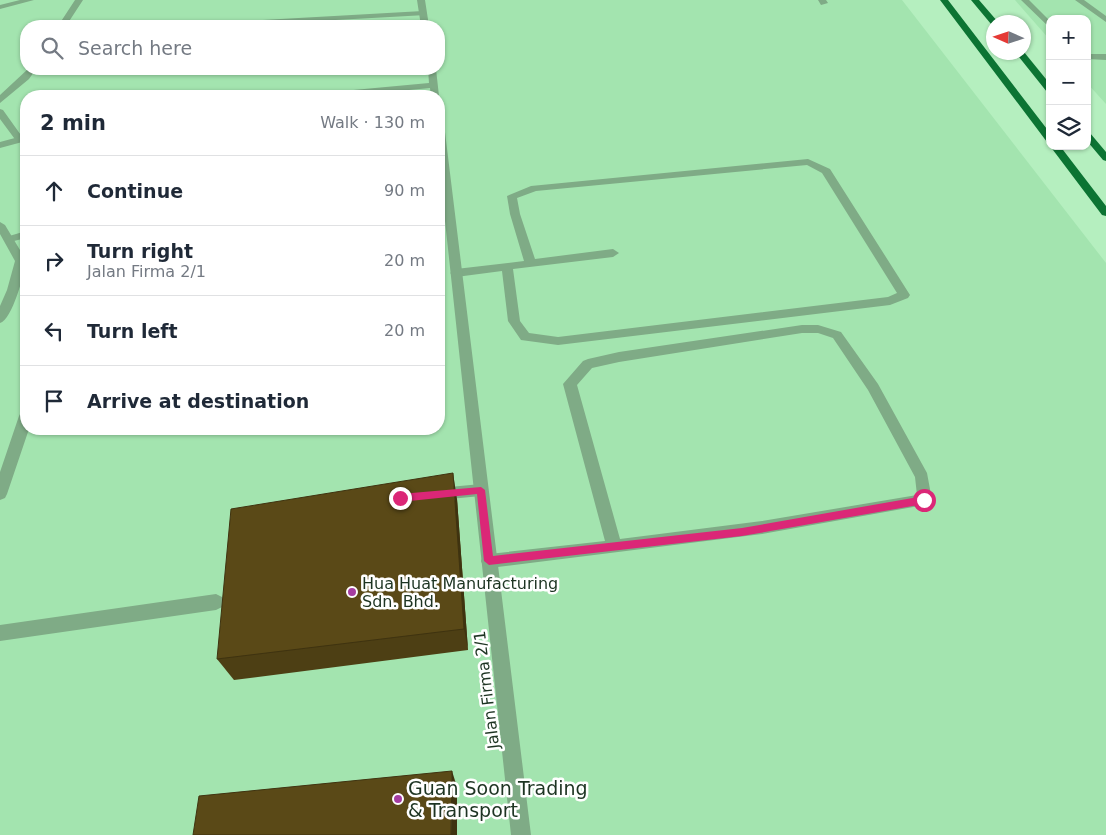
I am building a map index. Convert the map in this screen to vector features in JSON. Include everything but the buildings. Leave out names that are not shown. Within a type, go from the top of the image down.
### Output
[{"type":"highway","points":[[944,0],[1046,135]]},
{"type":"highway","points":[[975,0],[988,15]]},
{"type":"highway","points":[[1026,60],[1046,85]]},
{"type":"highway","points":[[1091,140],[1106,158]]},
{"type":"highway","points":[[1058,150],[1106,213]]},
{"type":"street","points":[[0,7],[30,0]]},
{"type":"street","points":[[66,20],[79,0]]},
{"type":"street","points":[[421,0],[424,20]]},
{"type":"street","points":[[1025,0],[1046,22]]},
{"type":"street","points":[[1079,0],[1106,20]]},
{"type":"street","points":[[297,20],[423,13]]},
{"type":"street","points":[[1091,56],[1106,57]]},
{"type":"street","points":[[0,100],[28,75]]},
{"type":"street","points":[[433,75],[435,90]]},
{"type":"street","points":[[383,90],[434,85]]},
{"type":"street","points":[[0,112],[20,135]]},
{"type":"street","points":[[0,145],[20,140]]},
{"type":"street","points":[[507,266],[514,321],[525,337],[542,340],[558,341],[890,301],[904,295],[826,171],[808,162],[535,188],[512,196],[514,214],[530,263]]},
{"type":"street","name":"Jalan Firma 2/1","points":[[445,177],[521,835]]},
{"type":"street","points":[[0,225],[20,258]]},
{"type":"street","points":[[10,239],[20,236]]},
{"type":"street","points":[[456,273],[613,253]]},
{"type":"street","points":[[0,319],[13,290],[20,264]]},
{"type":"street","points":[[489,561],[742,532],[924,500],[922,477],[873,387],[837,335],[818,330],[802,329],[619,357],[588,364],[570,384],[614,546]]},
{"type":"street","points":[[0,494],[20,434]]},
{"type":"street","points":[[427,495],[481,490]]},
{"type":"street","points":[[0,633],[216,602]]},
{"type":"shaded area","points":[[0,0],[902,0],[1106,263],[1106,835],[0,835]]},
{"type":"shaded area","points":[[1015,0],[1106,0],[1106,104],[1091,87],[1091,15],[1046,15],[1046,35],[1031,18],[1031,15],[1028,15]]},
{"type":"place","name":"Hua Huat Manufacturing Sdn. Bhd.","points":[[352,592]]},
{"type":"place","name":"Guan Soon Trading & Transport","points":[[398,799]]},
{"type":"route","points":[[400,498],[481,490],[489,561],[742,532],[924,500]]}]
